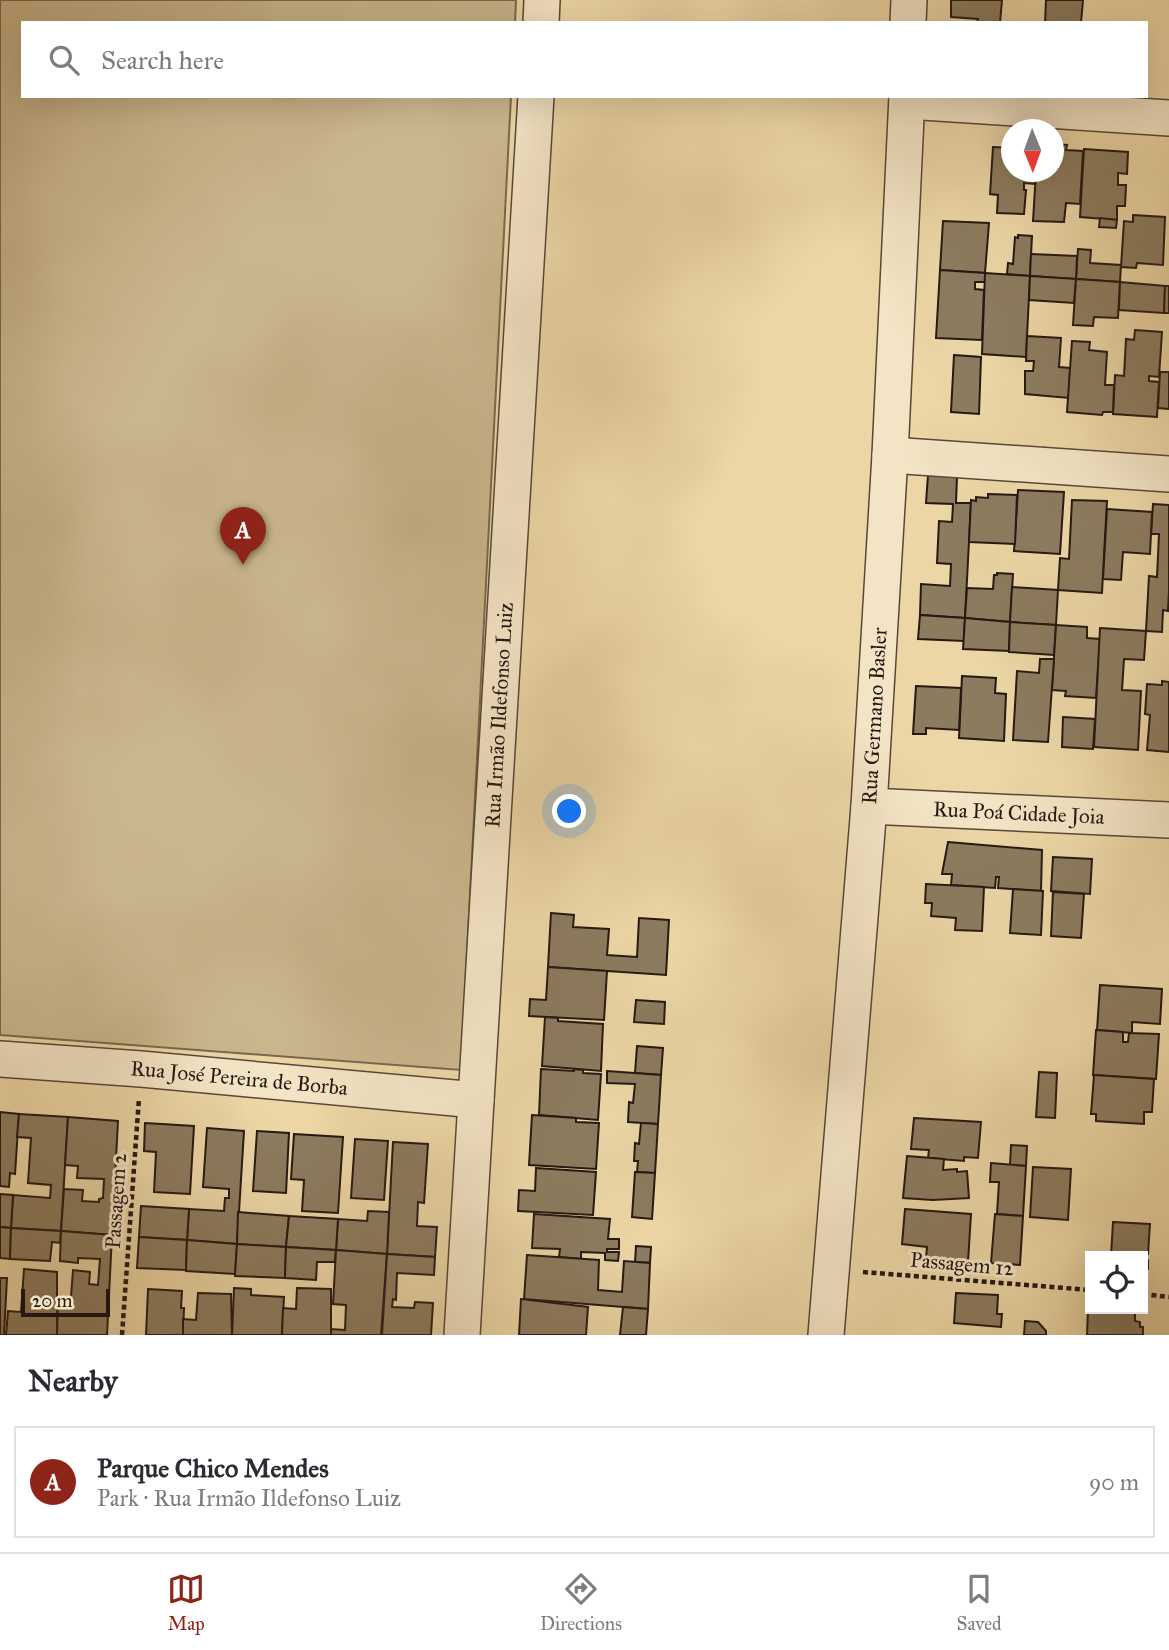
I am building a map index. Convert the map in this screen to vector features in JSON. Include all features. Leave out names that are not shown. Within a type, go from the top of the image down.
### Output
[{"type":"street","points":[[541,21],[542,0]]},
{"type":"street","points":[[908,21],[909,0]]},
{"type":"street","name":"Rua Irmão Ildefonso Luiz","points":[[462,1335],[536,98]]},
{"type":"street","points":[[907,99],[1169,118]]},
{"type":"street","name":"Rua Germano Basler","points":[[826,1335],[869,806],[890,455],[907,99]]},
{"type":"street","points":[[890,455],[1169,474]]},
{"type":"street","name":"Rua Poá Cidade Joia","points":[[869,806],[1169,820]]},
{"type":"street","name":"Rua José Pereira de Borba","points":[[0,1059],[141,1069],[476,1100]]},
{"type":"path","name":"Passagem 2","points":[[122,1335],[141,1069]]},
{"type":"path","name":"Passagem 12","points":[[831,1269],[1085,1290]]},
{"type":"path","points":[[1148,1295],[1169,1297]]},
{"type":"shaded area","points":[[0,0],[516,0],[515,21],[21,21],[21,98],[511,98],[461,1070],[0,1035]]},
{"type":"building","points":[[951,0],[1002,0],[1000,21],[951,17]]},
{"type":"building","points":[[1046,0],[1083,0],[1081,21],[1045,21]]},
{"type":"building","points":[[1064,145],[1067,145],[1066,150],[1083,151],[1080,204],[1066,203],[1064,222],[1033,221],[1035,182],[1064,182]]},
{"type":"building","points":[[993,147],[1001,147],[1001,182],[1035,182],[1035,184],[1024,183],[1024,214],[997,213],[998,195],[990,194]]},
{"type":"building","points":[[1084,149],[1128,152],[1127,174],[1118,173],[1118,185],[1126,185],[1125,206],[1117,206],[1117,220],[1080,217]]},
{"type":"building","points":[[1133,215],[1165,217],[1163,265],[1137,263],[1136,268],[1121,267],[1124,221],[1133,222]]},
{"type":"building","points":[[1100,218],[1117,220],[1116,228],[1099,227]]},
{"type":"building","points":[[943,221],[989,223],[985,273],[940,270]]},
{"type":"building","points":[[1018,235],[1032,236],[1030,276],[1007,274],[1008,263],[1013,264],[1015,237],[1018,238]]},
{"type":"building","points":[[1078,249],[1091,250],[1090,263],[1121,265],[1120,282],[1076,279]]},
{"type":"building","points":[[1031,254],[1077,256],[1076,279],[1030,276]]},
{"type":"building","points":[[940,270],[985,273],[985,282],[975,282],[975,289],[984,290],[982,340],[936,338]]},
{"type":"building","points":[[985,273],[1030,276],[1026,357],[982,354]]},
{"type":"building","points":[[1030,276],[1076,279],[1074,303],[1029,300]]},
{"type":"building","points":[[1076,279],[1120,282],[1118,318],[1094,317],[1093,326],[1073,325]]},
{"type":"building","points":[[1120,282],[1165,286],[1164,313],[1119,310]]},
{"type":"building","points":[[1165,286],[1169,286],[1169,313],[1164,313]]},
{"type":"building","points":[[1135,330],[1162,332],[1159,377],[1149,376],[1149,381],[1159,382],[1157,417],[1113,414],[1115,375],[1124,376],[1126,339],[1134,340]]},
{"type":"building","points":[[1027,336],[1061,338],[1059,367],[1070,368],[1069,398],[1025,394],[1025,371],[1033,371],[1034,361],[1026,361]]},
{"type":"building","points":[[1072,341],[1090,342],[1089,350],[1107,352],[1105,385],[1114,385],[1113,412],[1103,412],[1102,415],[1067,412]]},
{"type":"building","points":[[954,355],[981,357],[979,414],[951,412]]},
{"type":"building","points":[[1160,372],[1169,372],[1169,409],[1158,408]]},
{"type":"building","points":[[928,475],[957,477],[956,503],[971,503],[965,618],[920,615],[921,584],[950,586],[951,564],[937,563],[939,521],[952,522],[953,504],[926,503]]},
{"type":"building","points":[[1018,490],[1064,492],[1060,554],[1014,551]]},
{"type":"building","points":[[988,494],[1017,495],[1015,544],[969,542],[971,500],[976,501],[976,497],[988,498]]},
{"type":"building","points":[[1072,500],[1107,501],[1102,593],[1058,590],[1060,558],[1069,559]]},
{"type":"building","points":[[1153,504],[1169,505],[1168,611],[1163,610],[1162,632],[1146,631],[1149,576],[1157,577],[1159,534],[1151,534]]},
{"type":"building","points":[[1107,509],[1152,512],[1150,554],[1123,552],[1121,580],[1103,579]]},
{"type":"building","points":[[1013,574],[1010,622],[965,618],[967,588],[993,589],[994,575]]},
{"type":"building","points":[[1012,587],[1058,590],[1056,625],[1010,622]]},
{"type":"building","points":[[920,615],[965,618],[964,641],[918,639]]},
{"type":"building","points":[[965,618],[1010,622],[1009,651],[963,649]]},
{"type":"building","points":[[1010,622],[1056,625],[1054,655],[1009,652]]},
{"type":"building","points":[[1056,625],[1087,627],[1087,638],[1100,639],[1096,698],[1065,696],[1066,691],[1052,690]]},
{"type":"building","points":[[1100,628],[1146,631],[1144,660],[1124,659],[1122,690],[1141,691],[1138,750],[1094,747]]},
{"type":"building","points":[[1040,659],[1054,659],[1048,742],[1013,740],[1017,671],[1039,673]]},
{"type":"building","points":[[962,676],[996,678],[995,693],[1006,694],[1004,741],[959,738]]},
{"type":"building","points":[[1162,681],[1169,682],[1169,752],[1147,750],[1150,715],[1145,714],[1147,684],[1162,685]]},
{"type":"building","points":[[916,686],[961,688],[959,730],[926,728],[926,734],[913,734]]},
{"type":"building","points":[[1063,717],[1095,719],[1093,749],[1062,747]]},
{"type":"building","points":[[948,842],[1042,850],[1041,891],[998,888],[999,877],[996,877],[995,888],[951,885],[952,874],[942,874]]},
{"type":"building","points":[[1053,857],[1092,859],[1090,894],[1051,891]]},
{"type":"building","points":[[926,884],[984,887],[982,931],[955,930],[956,918],[931,916],[932,903],[925,903]]},
{"type":"building","points":[[1013,889],[1043,891],[1041,935],[1010,933]]},
{"type":"building","points":[[1053,892],[1084,894],[1081,938],[1051,936]]},
{"type":"building","points":[[551,913],[574,915],[573,927],[609,929],[607,955],[637,957],[639,918],[669,920],[666,975],[548,967]]},
{"type":"building","points":[[548,967],[607,971],[604,1020],[529,1016],[530,999],[546,1000]]},
{"type":"building","points":[[1100,985],[1162,989],[1160,1024],[1132,1022],[1132,1033],[1097,1030]]},
{"type":"building","points":[[636,1000],[665,1002],[664,1024],[634,1022]]},
{"type":"building","points":[[545,1017],[558,1018],[558,1021],[603,1024],[601,1071],[542,1066]]},
{"type":"building","points":[[1096,1030],[1123,1032],[1123,1042],[1128,1042],[1129,1033],[1159,1034],[1156,1079],[1093,1075]]},
{"type":"building","points":[[637,1046],[663,1048],[661,1075],[635,1073]]},
{"type":"building","points":[[541,1069],[574,1069],[583,1070],[583,1073],[601,1074],[598,1120],[539,1115]]},
{"type":"building","points":[[607,1071],[661,1075],[658,1124],[628,1122],[629,1102],[633,1103],[635,1084],[607,1083]]},
{"type":"building","points":[[1039,1072],[1057,1073],[1055,1118],[1036,1117]]},
{"type":"building","points":[[1094,1075],[1154,1079],[1152,1112],[1144,1112],[1144,1124],[1096,1121],[1096,1114],[1091,1114]]},
{"type":"building","points":[[0,1112],[19,1114],[15,1174],[10,1173],[9,1187],[0,1186]]},
{"type":"building","points":[[19,1114],[68,1117],[61,1231],[11,1228],[13,1195],[50,1198],[51,1185],[28,1183],[31,1138],[17,1137]]},
{"type":"building","points":[[532,1115],[576,1118],[576,1122],[599,1123],[596,1169],[529,1165]]},
{"type":"building","points":[[68,1117],[118,1121],[112,1235],[61,1231],[64,1189],[83,1190],[82,1201],[99,1202],[99,1199],[103,1198],[104,1179],[77,1178],[78,1166],[65,1165]]},
{"type":"building","points":[[914,1118],[981,1122],[978,1158],[964,1157],[964,1161],[928,1158],[929,1150],[911,1149]]},
{"type":"building","points":[[145,1123],[194,1126],[190,1194],[154,1192],[156,1152],[144,1151]]},
{"type":"building","points":[[641,1123],[658,1124],[655,1173],[637,1172],[638,1161],[634,1161],[635,1143],[639,1144]]},
{"type":"building","points":[[207,1128],[244,1131],[237,1244],[187,1240],[189,1209],[224,1211],[225,1198],[229,1198],[229,1189],[203,1187]]},
{"type":"building","points":[[257,1131],[289,1133],[286,1193],[253,1191]]},
{"type":"building","points":[[294,1134],[343,1137],[338,1213],[302,1211],[304,1180],[291,1179]]},
{"type":"building","points":[[355,1139],[388,1141],[384,1200],[351,1198]]},
{"type":"building","points":[[393,1142],[428,1144],[424,1203],[418,1202],[417,1226],[437,1227],[435,1257],[387,1254]]},
{"type":"building","points":[[1011,1145],[1027,1146],[1026,1166],[1010,1165]]},
{"type":"building","points":[[907,1156],[944,1159],[943,1170],[967,1171],[969,1198],[903,1198]]},
{"type":"building","points":[[991,1163],[1026,1166],[1023,1216],[997,1214],[999,1182],[990,1182]]},
{"type":"building","points":[[1033,1167],[1071,1169],[1068,1220],[1030,1217]]},
{"type":"building","points":[[536,1168],[596,1172],[593,1215],[518,1211],[519,1190],[535,1191]]},
{"type":"building","points":[[635,1172],[655,1173],[652,1219],[632,1217]]},
{"type":"building","points":[[0,1194],[13,1195],[11,1228],[0,1227]]},
{"type":"building","points":[[141,1206],[189,1209],[187,1240],[139,1237]]},
{"type":"building","points":[[905,1209],[971,1214],[968,1262],[926,1259],[927,1247],[902,1244]]},
{"type":"building","points":[[368,1211],[389,1212],[387,1254],[336,1250],[338,1219],[367,1221]]},
{"type":"building","points":[[238,1212],[289,1216],[286,1247],[237,1244]]},
{"type":"building","points":[[534,1214],[610,1219],[608,1239],[619,1239],[619,1249],[607,1249],[607,1252],[619,1252],[618,1261],[605,1260],[605,1253],[581,1252],[581,1259],[559,1257],[560,1249],[532,1248]]},
{"type":"building","points":[[995,1214],[1023,1216],[1020,1265],[991,1263]]},
{"type":"building","points":[[289,1216],[338,1219],[336,1250],[286,1247]]},
{"type":"building","points":[[1113,1222],[1150,1224],[1148,1254],[1148,1251],[1111,1251]]},
{"type":"building","points":[[0,1227],[11,1228],[10,1259],[0,1258]]},
{"type":"building","points":[[11,1228],[61,1231],[60,1243],[52,1242],[50,1261],[10,1259]]},
{"type":"building","points":[[61,1231],[112,1235],[107,1335],[57,1335],[58,1297],[71,1297],[73,1270],[90,1272],[89,1284],[98,1285],[100,1259],[78,1258],[78,1263],[60,1261]]},
{"type":"building","points":[[139,1237],[187,1240],[186,1270],[137,1268]]},
{"type":"building","points":[[187,1240],[237,1244],[235,1274],[186,1271]]},
{"type":"building","points":[[237,1244],[286,1247],[285,1278],[235,1276]]},
{"type":"building","points":[[636,1246],[651,1247],[650,1263],[635,1262]]},
{"type":"building","points":[[286,1247],[336,1250],[335,1262],[317,1262],[316,1280],[285,1278]]},
{"type":"building","points":[[336,1250],[387,1254],[381,1335],[331,1335],[331,1329],[345,1330],[346,1305],[333,1304]]},
{"type":"building","points":[[387,1254],[435,1257],[434,1275],[397,1273],[396,1300],[393,1299],[392,1307],[414,1308],[415,1302],[433,1303],[431,1335],[382,1335]]},
{"type":"building","points":[[527,1255],[599,1260],[598,1290],[622,1292],[624,1261],[650,1263],[648,1309],[524,1299]]},
{"type":"building","points":[[24,1269],[57,1272],[57,1335],[6,1335],[8,1311],[21,1312]]},
{"type":"building","points":[[0,1278],[7,1278],[4,1335],[0,1335]]},
{"type":"building","points":[[234,1288],[251,1289],[251,1295],[284,1297],[282,1335],[232,1335]]},
{"type":"building","points":[[297,1288],[331,1289],[331,1335],[282,1335],[283,1308],[296,1309]]},
{"type":"building","points":[[148,1289],[182,1291],[183,1335],[146,1335]]},
{"type":"building","points":[[198,1293],[231,1294],[232,1335],[183,1335],[183,1319],[196,1320]]},
{"type":"building","points":[[956,1293],[998,1295],[997,1314],[1002,1314],[1001,1327],[954,1323]]},
{"type":"building","points":[[521,1299],[588,1307],[586,1335],[519,1335]]},
{"type":"building","points":[[623,1307],[648,1309],[646,1335],[620,1335]]},
{"type":"building","points":[[1088,1314],[1135,1314],[1135,1321],[1140,1322],[1140,1327],[1143,1327],[1143,1335],[1087,1335]]},
{"type":"building","points":[[1025,1321],[1038,1322],[1046,1335],[1024,1335]]},
{"type":"place","name":"Parque Chico Mendes","points":[[243,565]]}]
